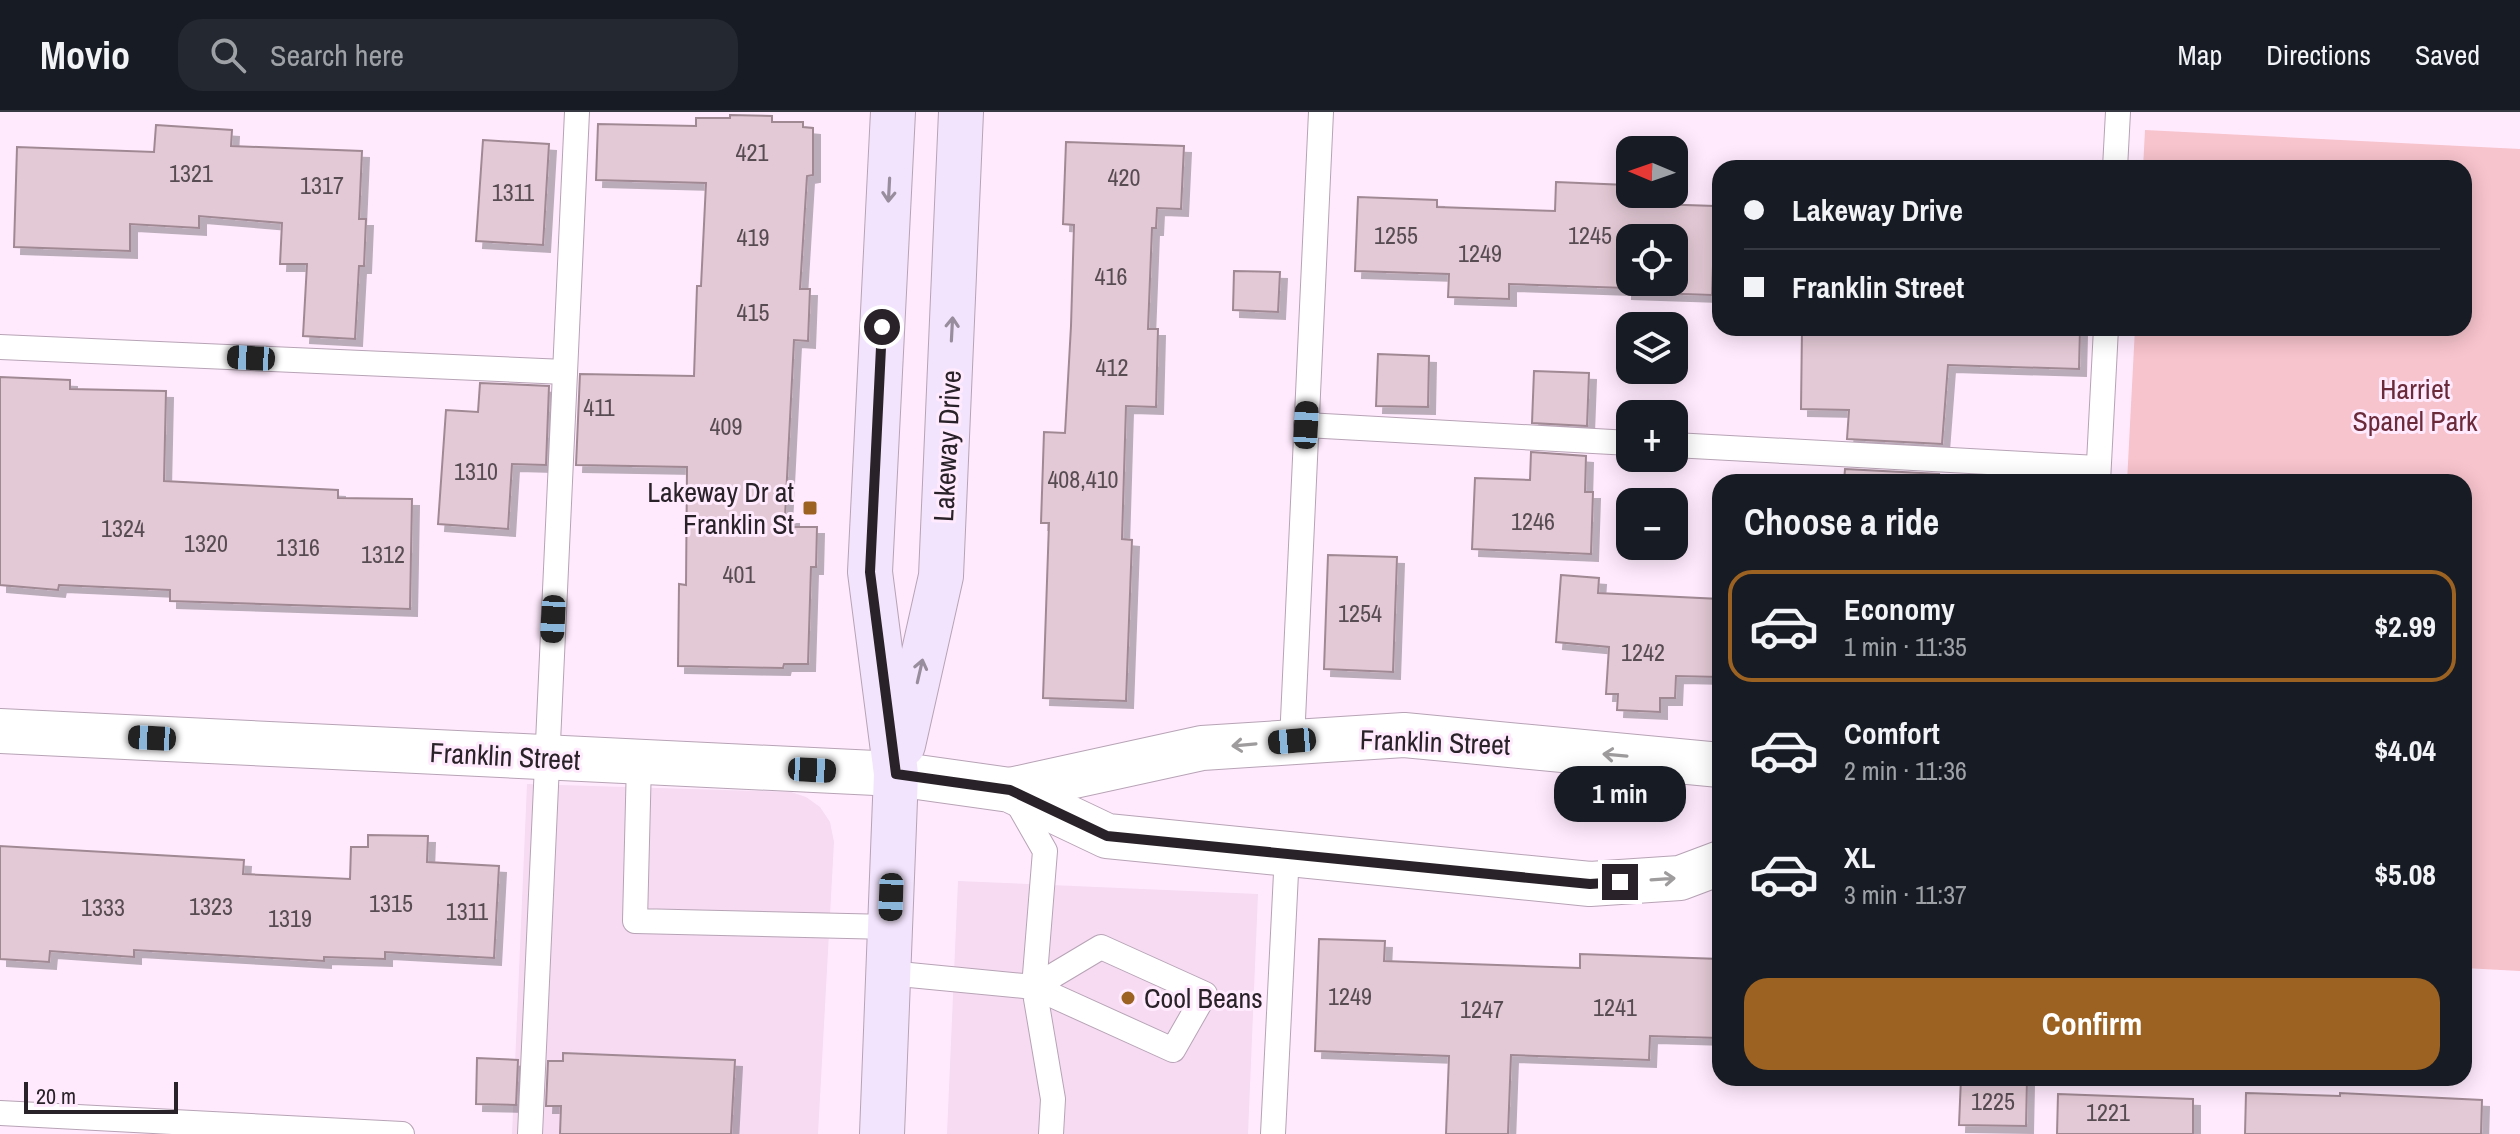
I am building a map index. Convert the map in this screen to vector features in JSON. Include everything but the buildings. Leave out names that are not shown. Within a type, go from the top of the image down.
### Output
[{"type":"main road","name":"Lakeway Drive","points":[[882,1134],[896,774],[870,572],[893,112]]},
{"type":"main road","name":"Lakeway Drive","points":[[896,774],[941,576],[961,112]]},
{"type":"street","name":"Franklin Street","points":[[0,731],[896,774],[1010,790],[1107,836],[1590,884],[1680,878],[1712,866]]},
{"type":"street","name":"Franklin Street","points":[[1010,790],[1202,748],[1404,735],[1712,764]]},
{"type":"lane","points":[[530,1134],[577,112]]},
{"type":"lane","points":[[1292,741],[1321,112]]},
{"type":"lane","points":[[2115,160],[2118,112]]},
{"type":"lane","points":[[2098,474],[2106,336]]},
{"type":"lane","points":[[0,347],[565,372]]},
{"type":"lane","points":[[1306,425],[1616,442]]},
{"type":"lane","points":[[1688,446],[2084,474]]},
{"type":"lane","points":[[639,762],[635,921],[890,927]]},
{"type":"lane","points":[[1010,790],[1045,851],[1034,987],[1053,1099],[1051,1134]]},
{"type":"lane","points":[[1273,1134],[1287,853]]},
{"type":"lane","points":[[889,973],[1034,987],[1173,1050],[1205,994],[1101,947],[1034,987]]},
{"type":"lane","points":[[0,1113],[402,1134]]},
{"type":"shaded area","points":[[527,784],[791,792],[806,797],[820,807],[830,822],[834,842],[818,1134],[512,1134]]},
{"type":"shaded area","points":[[958,881],[1258,894],[1248,1134],[947,1134]]},
{"type":"green space","name":"Harriet Spanel Park","points":[[2145,130],[2520,149],[2520,971],[2472,968],[2472,474],[2127,474],[2135,336],[2472,336],[2472,160],[2143,160]]},
{"type":"place","name":"Lakeway Dr at Franklin St","points":[[810,508]]},
{"type":"place","name":"Cool Beans","points":[[1128,998]]},
{"type":"route","points":[[882,327],[870,572],[896,774],[1010,790],[1107,836],[1590,884],[1620,882]]}]
